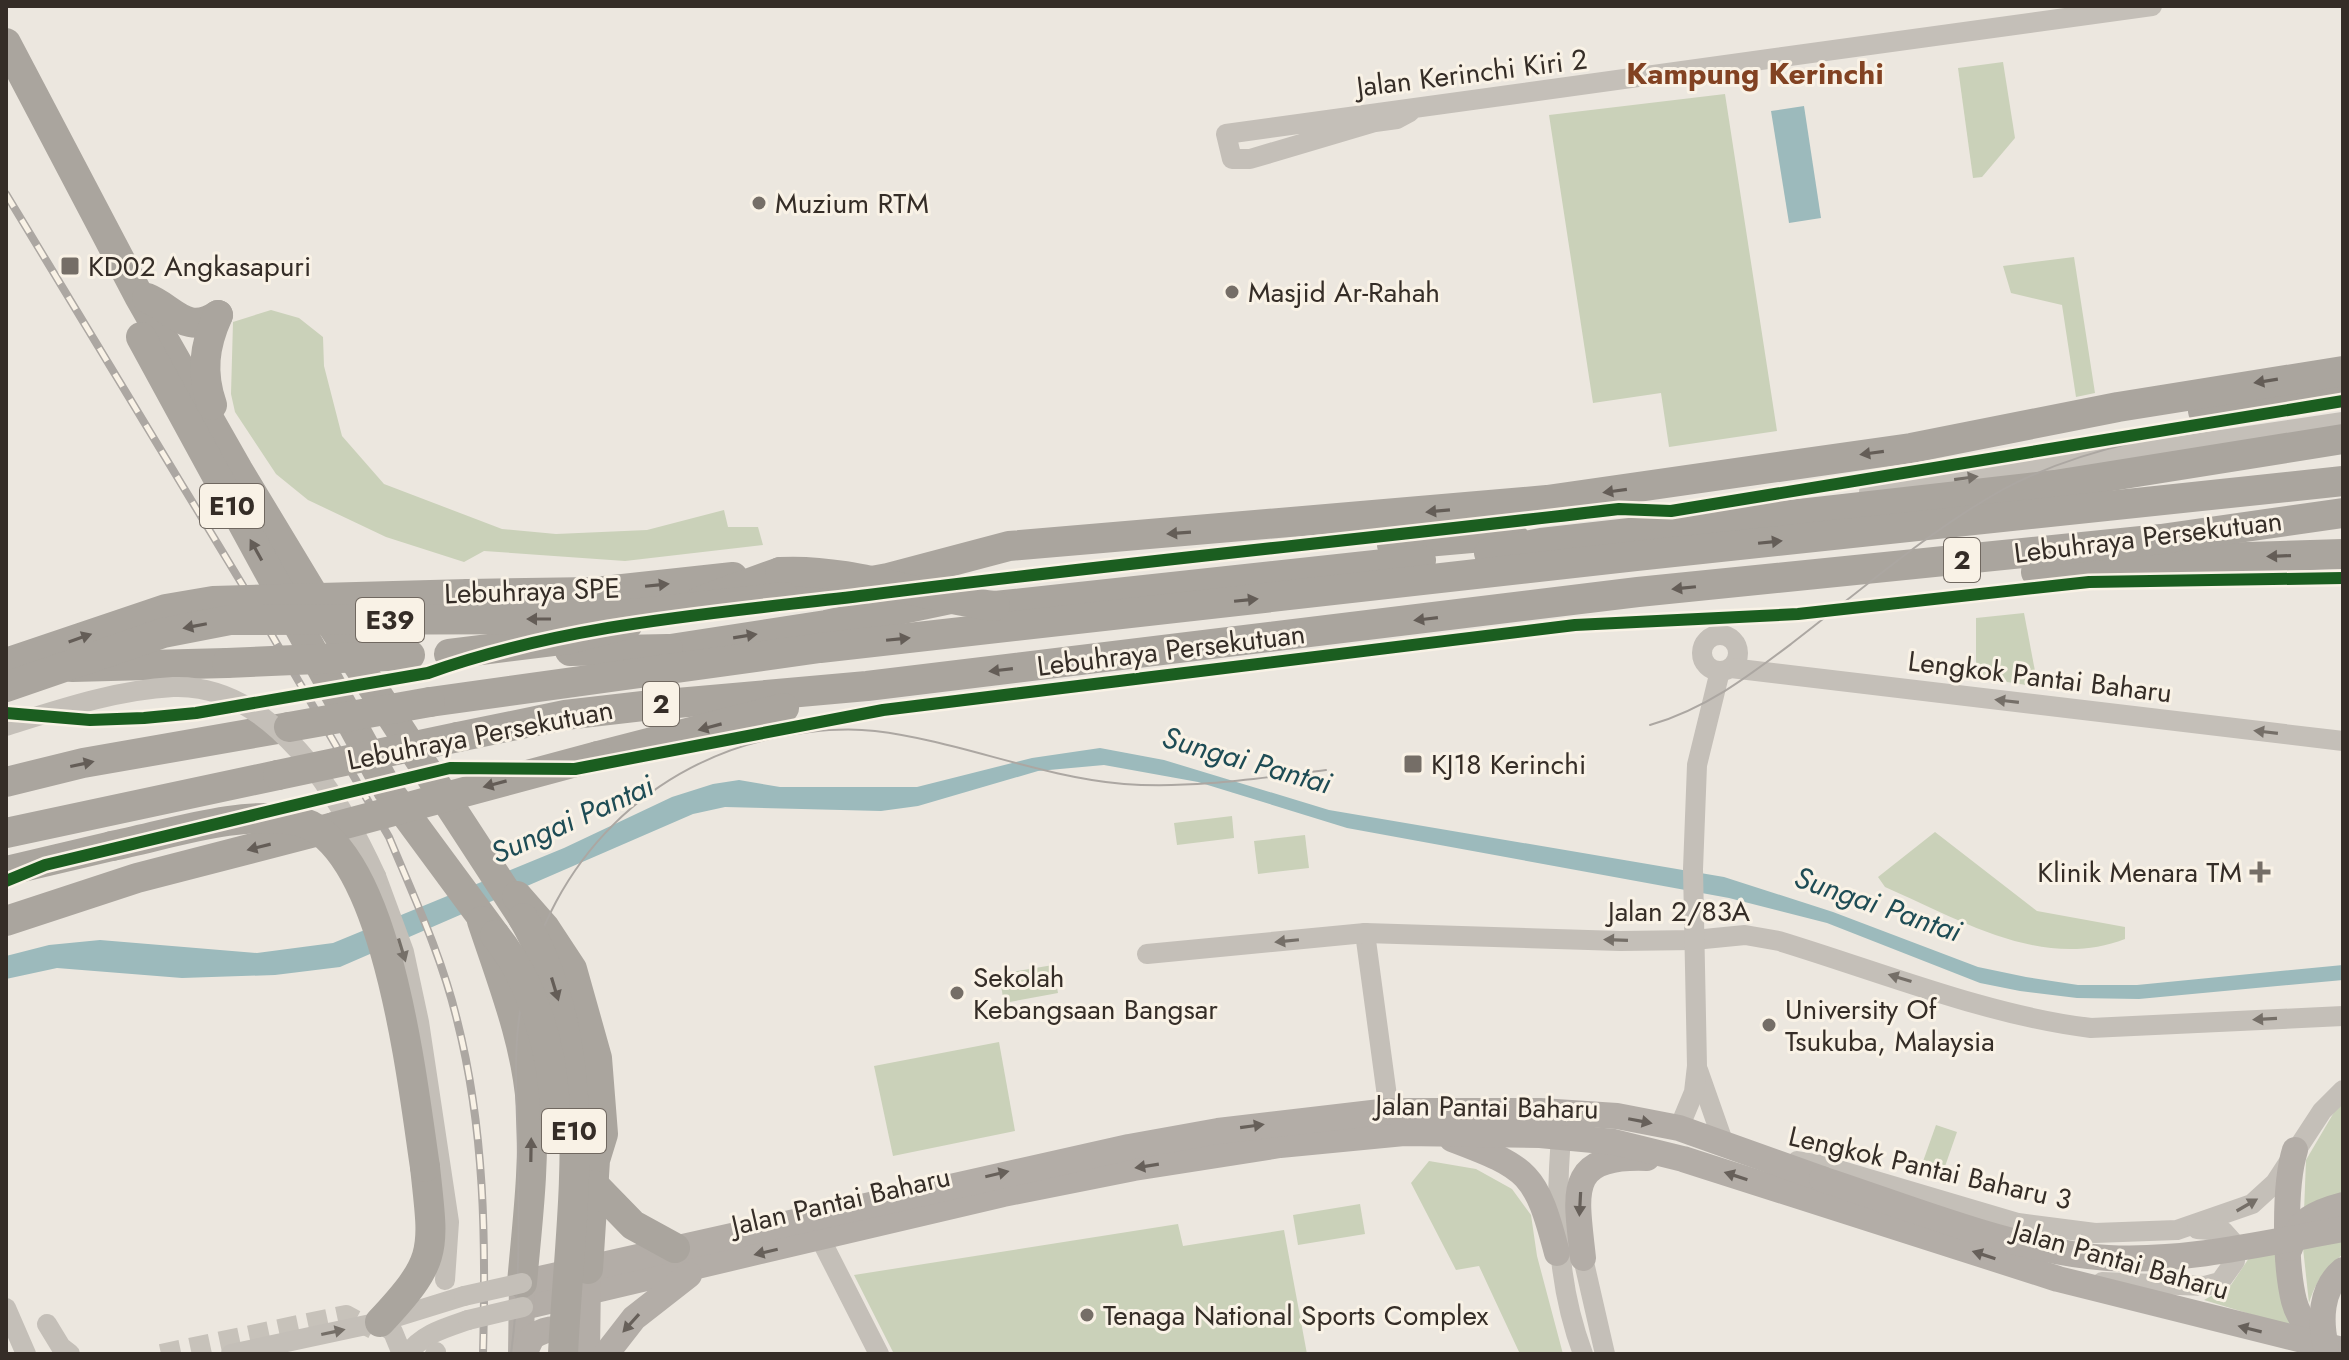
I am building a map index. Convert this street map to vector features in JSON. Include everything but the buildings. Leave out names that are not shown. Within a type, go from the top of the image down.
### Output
[{"type":"highway","name":"E10","points":[[6,43],[139,296],[238,470],[427,773],[497,874],[548,966],[571,1054],[575,1112],[563,1354]]},
{"type":"highway","name":"E10","points":[[6,85],[83,236],[388,790],[458,881],[520,974],[551,1070],[555,1142],[544,1354]]},
{"type":"highway","points":[[139,296],[162,304],[177,319],[189,324],[202,324],[218,315],[209,334],[204,375],[238,470]]},
{"type":"highway","points":[[1911,448],[2118,407],[2343,371]]},
{"type":"highway","points":[[782,584],[888,578],[1009,546],[1516,504],[1911,448],[2343,394]]},
{"type":"highway","points":[[449,654],[583,635],[782,584],[816,570],[949,601],[995,606],[1489,553],[1541,543],[2055,485],[2343,439]]},
{"type":"highway","points":[[2037,515],[2343,463]]},
{"type":"highway","name":"Lebuhraya Persekutuan","points":[[6,782],[83,763],[430,702],[820,648],[1636,556],[2343,481]]},
{"type":"highway","name":"Lebuhraya Persekutuan","points":[[6,833],[565,715],[867,686],[1762,580],[2161,539],[2304,517],[2343,516]]},
{"type":"highway","points":[[460,698],[668,649],[826,625],[992,590],[1479,537],[1541,543]]},
{"type":"highway","points":[[1377,564],[1573,551],[1636,556]]},
{"type":"highway","points":[[1762,580],[1955,579],[2214,558],[2343,554]]},
{"type":"highway","name":"Lebuhraya SPE","points":[[6,666],[166,609],[213,601],[595,592],[782,584]]},
{"type":"highway","name":"Lebuhraya SPE","points":[[6,687],[163,633],[230,620],[587,619],[782,584]]},
{"type":"highway","points":[[6,666],[668,649]]},
{"type":"highway","points":[[6,921],[137,878],[867,686]]},
{"type":"highway","points":[[6,871],[249,819],[276,818],[300,822],[330,839],[358,876],[378,931],[433,1164],[431,1229],[425,1268],[415,1285],[380,1322]]},
{"type":"highway","points":[[6,845],[65,821]]},
{"type":"highway","points":[[497,874],[539,922],[572,969],[597,1058],[603,1134],[594,1185],[588,1280]]},
{"type":"highway","points":[[487,924],[519,1035],[531,1103],[530,1191],[522,1295]]},
{"type":"highway","points":[[530,1191],[538,1219],[559,1229],[584,1218],[594,1185]]},
{"type":"highway","points":[[594,1185],[633,1225],[675,1248]]},
{"type":"main road","name":"Jalan Pantai Baharu","points":[[588,1280],[675,1248],[1129,1147],[1218,1131],[1389,1111],[1562,1124],[1614,1142],[1683,1159],[2058,1279],[2287,1346],[2334,1348]]},
{"type":"main road","name":"Jalan Pantai Baharu","points":[[522,1295],[588,1280],[706,1266],[1003,1194],[1134,1168],[1280,1145],[1562,1124],[1617,1116],[1679,1128],[1822,1179],[2044,1249],[2108,1258],[2187,1257],[2343,1229]]},
{"type":"main road","points":[[1436,1133],[1500,1157],[1527,1175],[1544,1204],[1557,1253]]},
{"type":"main road","points":[[2295,1150],[2288,1183],[2294,1300],[2312,1335],[2334,1348]]},
{"type":"main road","points":[[1583,1258],[1579,1218],[1581,1183],[1588,1169],[1598,1162],[1627,1157],[1683,1159]]},
{"type":"main road","points":[[2290,1248],[2295,1230],[2305,1220],[2320,1211],[2343,1205]]},
{"type":"main road","points":[[606,1354],[634,1318],[656,1298],[706,1266]]},
{"type":"main road","points":[[2334,1348],[2322,1328],[2323,1308],[2329,1289],[2343,1270]]},
{"type":"main road","points":[[585,1354],[588,1280]]},
{"type":"main road","points":[[522,1295],[522,1354]]},
{"type":"main road","points":[[522,1354],[532,1337],[555,1328],[568,1330],[576,1337],[585,1354]]},
{"type":"street","name":"Jalan Kerinchi Kiri 2","points":[[1410,112],[1397,119],[1375,122],[1250,159],[1232,159],[1226,134],[1395,110],[1410,112],[2048,13],[2152,6]]},
{"type":"street","points":[[1754,519],[1781,504],[2343,422]]},
{"type":"street","name":"Lengkok Pantai Baharu","points":[[1694,940],[1697,765],[1726,670],[2343,741]]},
{"type":"street","points":[[6,726],[80,703],[175,687],[230,696],[265,719],[293,746],[358,837],[404,952],[419,1022],[433,1164],[449,1222],[445,1280]]},
{"type":"street","points":[[6,909],[60,892],[137,878]]},
{"type":"street","points":[[1365,933],[1389,1111]]},
{"type":"street","name":"Jalan 2/83A","points":[[1147,954],[1365,933],[1694,940],[1745,935],[1779,941],[2007,1011],[2091,1028],[2343,1016]]},
{"type":"street","points":[[1679,1128],[1694,1092],[1697,1066],[1694,940]]},
{"type":"street","points":[[1697,1066],[1724,1144]]},
{"type":"street","points":[[2295,1150],[2322,1111],[2343,1090]]},
{"type":"street","points":[[1562,1124],[1557,1253],[1566,1301],[1583,1354]]},
{"type":"street","name":"Lengkok Pantai Baharu 3","points":[[1762,1158],[1822,1165],[2018,1223],[2095,1233],[2177,1230],[2252,1204],[2275,1183],[2295,1150]]},
{"type":"street","points":[[2058,1279],[2205,1286],[2220,1282],[2230,1273],[2235,1261],[2232,1241],[2223,1231],[2177,1230]]},
{"type":"street","points":[[821,1240],[879,1354]]},
{"type":"street","points":[[1583,1258],[1605,1354]]},
{"type":"street","points":[[231,1354],[380,1322],[464,1296],[522,1295]]},
{"type":"street","points":[[408,1354],[416,1343],[430,1335],[522,1295]]},
{"type":"street","points":[[6,1308],[26,1354]]},
{"type":"street","points":[[380,1322],[393,1332],[402,1354]]},
{"type":"street","points":[[47,1324],[61,1347],[70,1354]]},
{"type":"green space","points":[[2003,62],[2015,138],[1982,177],[1973,178],[1958,68]]},
{"type":"green space","points":[[1725,94],[1777,431],[1669,447],[1661,393],[1593,403],[1549,115]]},
{"type":"green space","points":[[2074,257],[2095,393],[2076,397],[2062,305],[2011,293],[2003,266]]},
{"type":"green space","points":[[271,310],[299,318],[323,337],[324,366],[342,436],[384,484],[502,529],[556,534],[647,530],[724,510],[728,527],[758,527],[763,545],[625,561],[484,551],[464,562],[386,537],[308,500],[276,474],[235,412],[231,394],[233,322]]},
{"type":"green space","points":[[2024,613],[2038,687],[1976,677],[1976,618]]},
{"type":"green space","points":[[1232,816],[1234,838],[1177,845],[1174,823]]},
{"type":"green space","points":[[1935,832],[2037,911],[2125,927],[2125,939],[2094,947],[2063,949],[2032,945],[1972,926],[1885,887],[1878,877]]},
{"type":"green space","points":[[1305,835],[1309,868],[1258,874],[1254,841]]},
{"type":"green space","points":[[1053,965],[1058,993],[1004,1003],[999,974]]},
{"type":"green space","points":[[999,1042],[1015,1131],[893,1156],[874,1066]]},
{"type":"green space","points":[[2343,1097],[2343,1194],[2304,1212],[2306,1160]]},
{"type":"green space","points":[[1936,1125],[1957,1132],[1942,1175],[1921,1167]]},
{"type":"green space","points":[[1429,1161],[1476,1169],[1512,1189],[1531,1215],[1537,1256],[1563,1354],[1520,1354],[1479,1266],[1456,1270],[1411,1183]]},
{"type":"green space","points":[[1360,1204],[1365,1234],[1298,1245],[1293,1215]]},
{"type":"green space","name":"Tenaga National Sports Complex","points":[[1178,1224],[1183,1246],[1284,1230],[1307,1354],[894,1354],[854,1275]]},
{"type":"green space","points":[[2343,1238],[2343,1254],[2322,1276],[2309,1303],[2303,1248]]},
{"type":"green space","points":[[2280,1249],[2290,1326],[2204,1300],[2231,1285],[2251,1255]]},
{"type":"water","points":[[1804,106],[1821,218],[1789,223],[1771,111]]},
{"type":"water","points":[[1100,748],[1164,760],[1329,810],[1724,877],[1833,912],[1978,967],[2026,977],[2078,985],[2137,985],[2343,965],[2343,980],[2139,999],[2077,998],[2020,991],[1980,983],[1827,923],[1729,898],[1347,828],[1198,782],[1104,765],[1038,771],[918,806],[881,811],[725,807],[693,814],[340,967],[275,975],[182,978],[57,968],[6,979],[6,956],[49,945],[100,940],[257,953],[333,943],[564,848],[672,797],[713,784],[739,780],[780,787],[917,787],[1032,758]]},
{"type":"tunnel","points":[[161,1354],[346,1315],[373,1329]]},
{"type":"tram line","points":[[1650,725],[1689,710],[1741,680],[1947,524],[2002,490],[2042,471],[2125,444],[2343,408]]},
{"type":"tram line","points":[[511,1354],[518,1253],[516,1053],[523,995],[536,947],[556,902],[582,861],[613,825],[650,793],[691,768],[736,749],[784,736],[840,730],[906,736],[1061,774],[1124,784],[1200,784],[1326,770]]},
{"type":"railway","points":[[6,194],[248,594],[389,837],[418,905],[451,997],[473,1103],[482,1186],[483,1354]]},
{"type":"cycle path","points":[[6,713],[90,720],[196,713],[428,673],[535,642],[645,622],[1619,509],[1671,511],[2343,401]]},
{"type":"cycle path","points":[[6,881],[45,865],[450,768],[575,769],[883,710],[1575,625],[1798,614],[2089,582],[2343,578]]},
{"type":"place","name":"Muzium RTM","points":[[759,203]]},
{"type":"place","name":"KD02 Angkasapuri","points":[[70,266]]},
{"type":"place","name":"Masjid Ar-Rahah","points":[[1232,292]]},
{"type":"place","name":"KJ18 Kerinchi","points":[[1413,764]]},
{"type":"place","name":"Klinik Menara TM","points":[[2260,872]]},
{"type":"place","name":"Sekolah Kebangsaan Bangsar","points":[[957,993]]},
{"type":"place","name":"University Of Tsukuba, Malaysia","points":[[1769,1025]]},
{"type":"place","name":"Tenaga National Sports Complex","points":[[1087,1315]]},
{"type":"district","name":"Kampung Kerinchi","points":[[1755,73]]},
{"type":"water label","name":"Sungai Pantai","points":[[1247,760]]},
{"type":"water label","name":"Sungai Pantai","points":[[572,819]]},
{"type":"water label","name":"Sungai Pantai","points":[[1878,904]]}]
